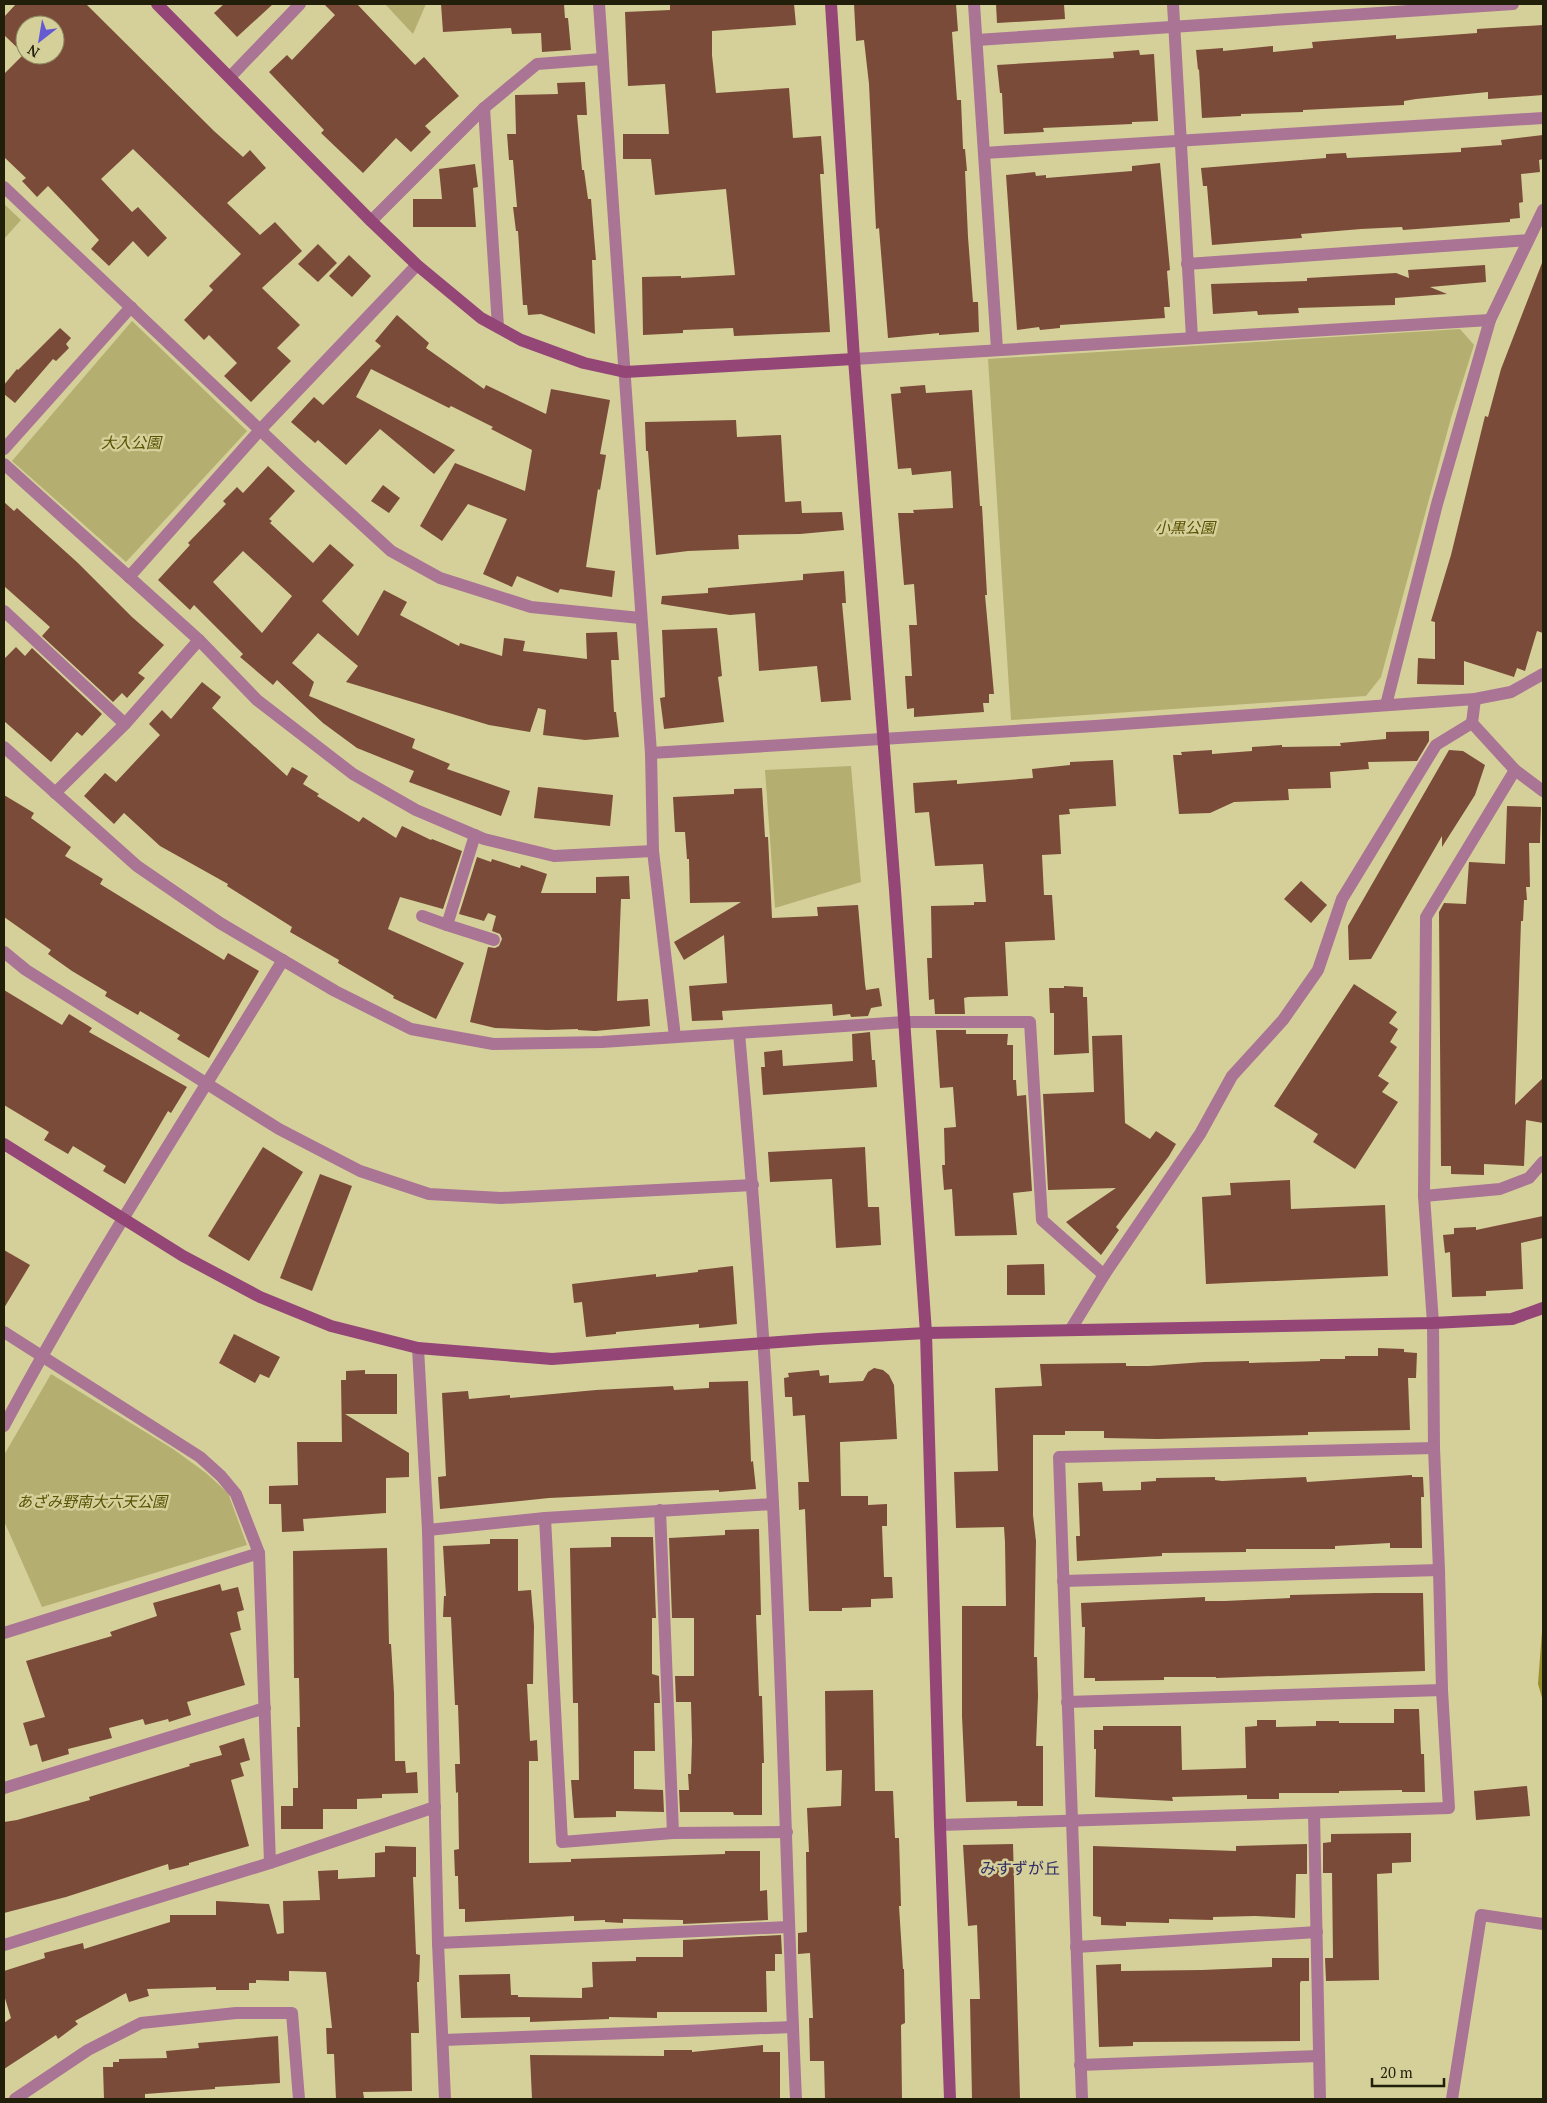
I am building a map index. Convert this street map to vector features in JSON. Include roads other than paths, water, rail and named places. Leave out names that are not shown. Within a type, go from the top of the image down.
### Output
[{"type":"street","points":[[158,4],[371,221],[417,265],[481,318],[521,340],[584,363],[625,372],[1490,320]]},
{"type":"street","points":[[230,77],[300,4]]},
{"type":"street","points":[[599,4],[650,753],[653,852],[675,1038]]},
{"type":"street","points":[[831,4],[854,359],[895,890],[926,1333],[950,2099]]},
{"type":"street","points":[[974,4],[997,349]]},
{"type":"street","points":[[1173,4],[1192,338]]},
{"type":"street","points":[[977,40],[1513,4]]},
{"type":"street","points":[[371,221],[484,108],[537,64],[602,59]]},
{"type":"street","points":[[484,108],[498,327]]},
{"type":"street","points":[[984,153],[1543,118]]},
{"type":"street","points":[[4,188],[391,551],[440,578],[531,607],[640,618]]},
{"type":"street","points":[[1386,705],[1437,504],[1490,320],[1543,210]]},
{"type":"street","points":[[1187,264],[1528,240]]},
{"type":"street","points":[[129,578],[260,430],[417,265]]},
{"type":"street","points":[[4,449],[130,307]]},
{"type":"street","points":[[4,464],[199,640],[258,700],[353,774],[416,810],[475,835],[554,856],[653,852]]},
{"type":"street","points":[[4,611],[125,724]]},
{"type":"street","points":[[55,793],[125,724],[199,640]]},
{"type":"street","points":[[650,753],[882,740],[1475,699],[1511,692],[1543,674]]},
{"type":"street","points":[[1472,723],[1475,699]]},
{"type":"street","points":[[1472,723],[1516,770],[1543,791]]},
{"type":"street","points":[[1071,1329],[1104,1275],[1200,1134],[1232,1076],[1283,1020],[1318,970],[1342,899],[1436,745],[1472,723]]},
{"type":"street","points":[[4,747],[137,866],[220,923],[335,991],[411,1029],[493,1044],[602,1042],[904,1022],[1030,1022],[1042,1220],[1104,1275]]},
{"type":"street","points":[[940,1825],[1450,1808],[1442,1690],[1440,1570],[1434,1448],[1433,1323],[1424,1196],[1426,917],[1516,770]]},
{"type":"street","points":[[447,925],[475,835]]},
{"type":"street","points":[[422,916],[494,940]]},
{"type":"street","points":[[4,952],[26,970],[278,1129],[360,1171],[429,1194],[501,1198],[753,1185]]},
{"type":"street","points":[[4,1426],[42,1356],[123,1218],[283,960]]},
{"type":"street","points":[[739,1033],[753,1185],[773,1504],[796,2099]]},
{"type":"street","points":[[4,1144],[183,1256],[260,1297],[331,1326],[418,1348],[552,1359],[926,1333],[1512,1320],[1543,1308]]},
{"type":"street","points":[[1424,1196],[1500,1188],[1529,1178],[1543,1162]]},
{"type":"street","points":[[4,1332],[200,1457],[221,1476],[236,1494],[259,1553],[270,1863]]},
{"type":"street","points":[[418,1348],[428,1530],[438,1943],[445,2099]]},
{"type":"street","points":[[1082,2099],[1059,1457],[1434,1448]]},
{"type":"street","points":[[428,1530],[545,1518],[773,1504]]},
{"type":"street","points":[[660,1510],[673,1833]]},
{"type":"street","points":[[545,1518],[562,1842],[673,1833],[787,1832]]},
{"type":"street","points":[[4,1633],[259,1553]]},
{"type":"street","points":[[1063,1581],[1440,1570]]},
{"type":"street","points":[[1067,1702],[1442,1690]]},
{"type":"street","points":[[4,1788],[265,1708]]},
{"type":"street","points":[[4,1945],[270,1863],[435,1807]]},
{"type":"street","points":[[1314,1813],[1320,2099]]},
{"type":"street","points":[[1452,2099],[1481,1915],[1543,1924]]},
{"type":"street","points":[[438,1943],[788,1927]]},
{"type":"street","points":[[1076,1947],[1317,1932]]},
{"type":"street","points":[[15,2099],[88,2050],[141,2024],[236,2013],[292,2013],[299,2099]]},
{"type":"street","points":[[443,2040],[792,2027]]},
{"type":"street","points":[[1080,2065],[1319,2056]]},
{"type":"district","name":"みすずが丘","points":[[1020,1868]]},
{"type":"park label","name":"大入公園","points":[[131,442]]},
{"type":"park label","name":"小黒公園","points":[[1185,527]]},
{"type":"park label","name":"あざみ野南大六天公園","points":[[92,1501]]}]
